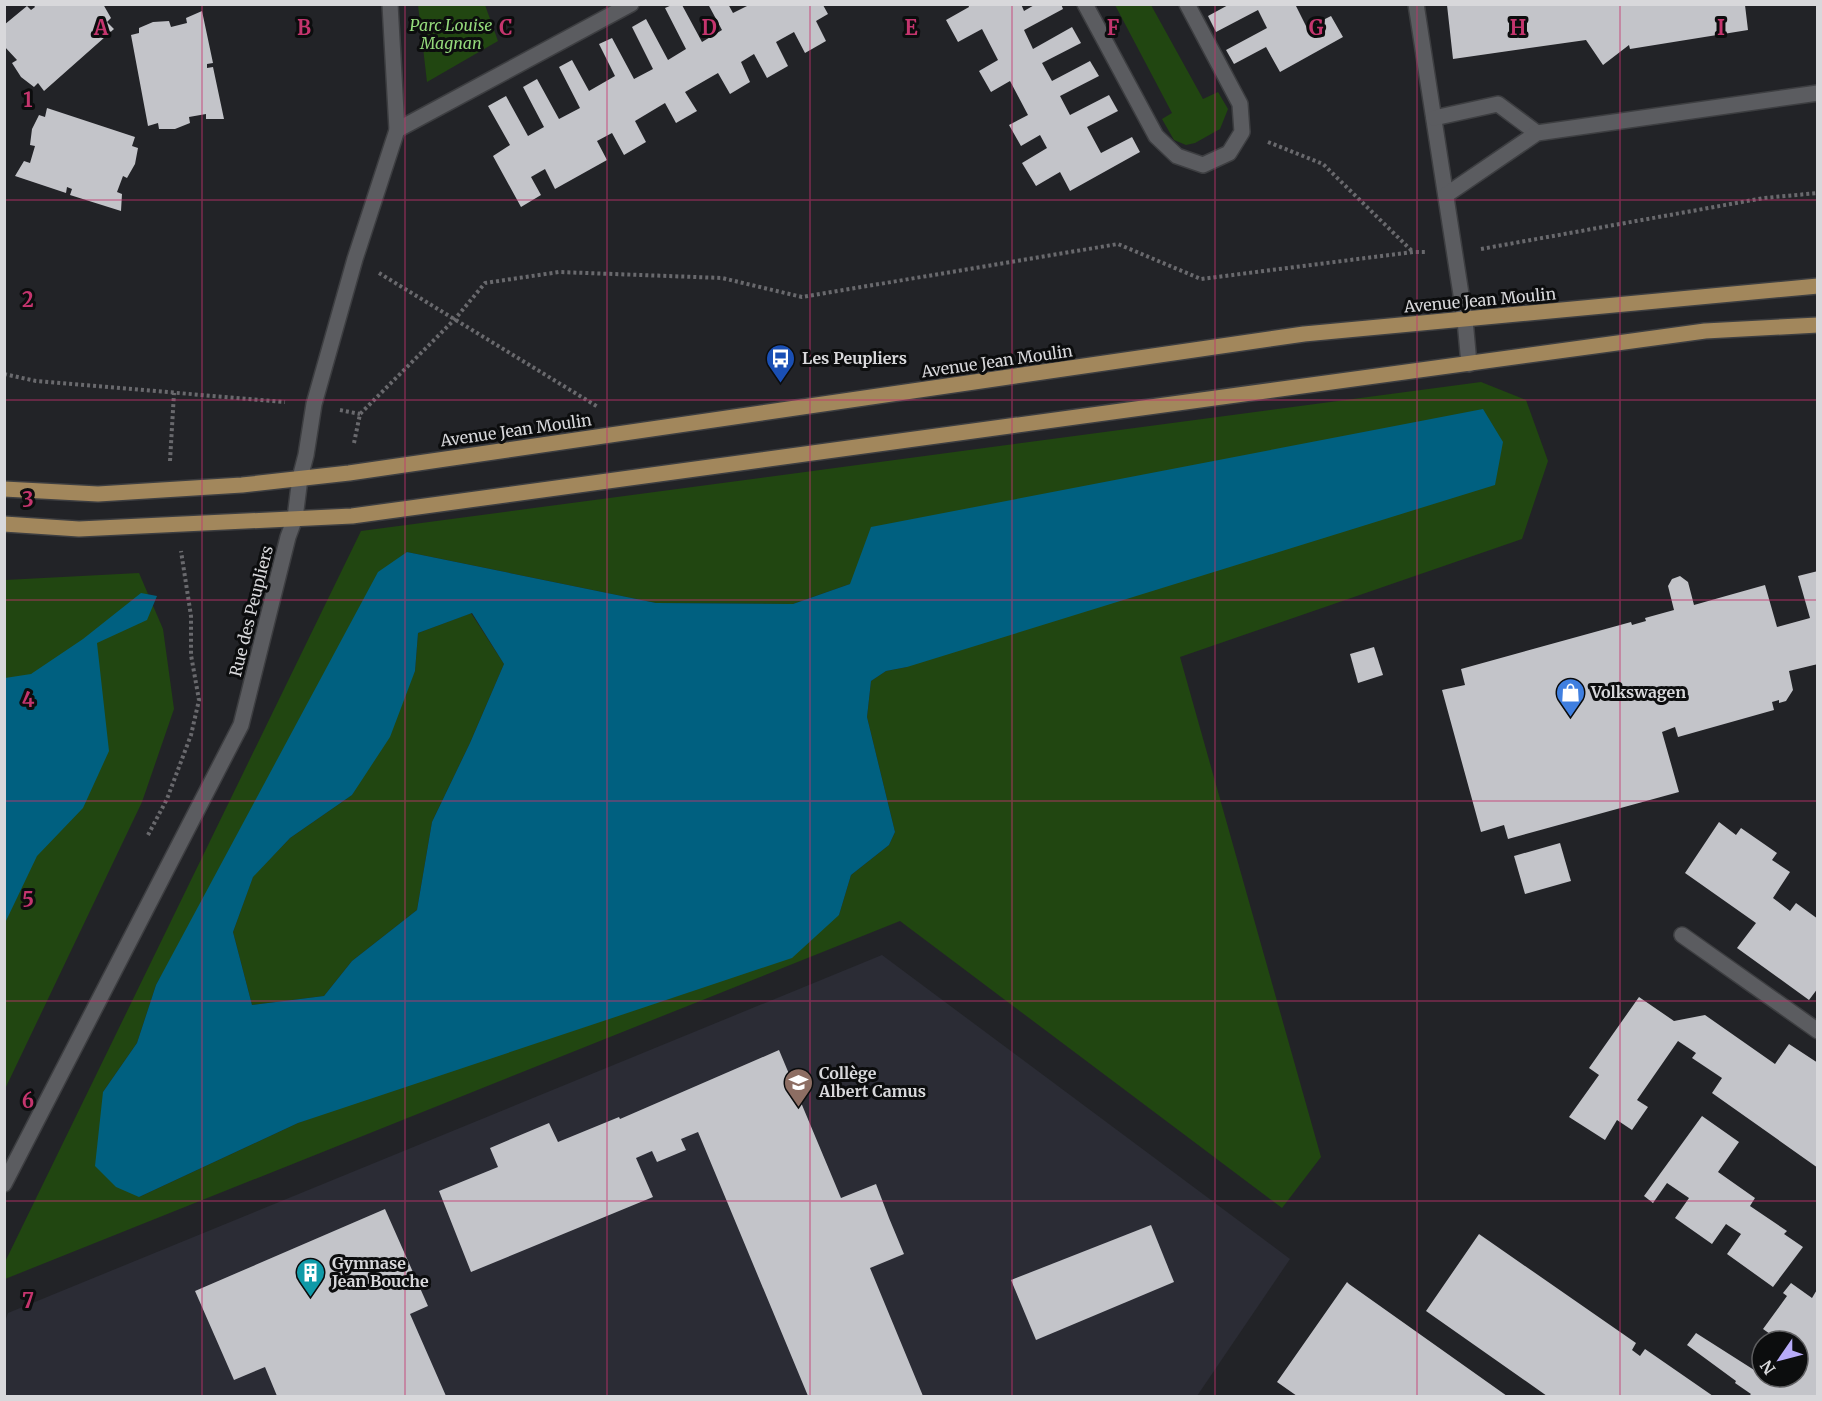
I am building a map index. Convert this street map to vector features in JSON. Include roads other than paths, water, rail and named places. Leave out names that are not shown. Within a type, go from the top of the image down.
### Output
[{"type":"main road","name":"Avenue Jean Moulin","points":[[4,489],[98,494],[242,485],[348,473],[1304,334],[1818,286]]},
{"type":"main road","points":[[4,524],[80,529],[352,516],[1705,331],[1818,326]]},
{"type":"street","name":"Rue des Peupliers","points":[[4,1184],[241,725],[288,537],[295,518],[314,404],[355,259],[397,130],[390,4]]},
{"type":"street","points":[[397,130],[631,4]]},
{"type":"street","points":[[1085,4],[1156,136],[1177,156],[1203,165],[1229,153],[1242,132],[1240,104],[1186,4]]},
{"type":"street","points":[[1416,4],[1465,320],[1469,364]]},
{"type":"street","points":[[1446,195],[1537,133],[1818,93]]},
{"type":"street","points":[[1434,118],[1498,104],[1537,133]]},
{"type":"street","points":[[1682,935],[1818,1031]]},
{"type":"water","points":[[1483,409],[1503,442],[1495,485],[907,667],[886,671],[871,681],[867,717],[895,832],[889,845],[851,875],[839,915],[792,958],[298,1123],[139,1197],[116,1187],[95,1166],[103,1092],[137,1043],[156,985],[378,572],[407,552],[656,603],[793,604],[850,584],[871,527]],"holes":[[[472,613],[504,664],[470,743],[432,822],[417,910],[352,961],[324,996],[252,1005],[233,932],[253,877],[290,838],[352,795],[390,737],[415,671],[418,633]]]},
{"type":"water","points":[[141,593],[157,596],[147,620],[97,643],[109,751],[83,808],[37,856],[5,923],[5,678],[31,674],[83,639]]},
{"type":"place","name":"Les Peupliers","points":[[781,384]]},
{"type":"place","name":"Volkswagen","points":[[1570,718]]},
{"type":"place","name":"Collège Albert Camus","points":[[798,1108]]},
{"type":"place","name":"Gymnase Jean Bouche","points":[[311,1298]]},
{"type":"park label","name":"Parc Louise Magnan","points":[[451,34]]}]
